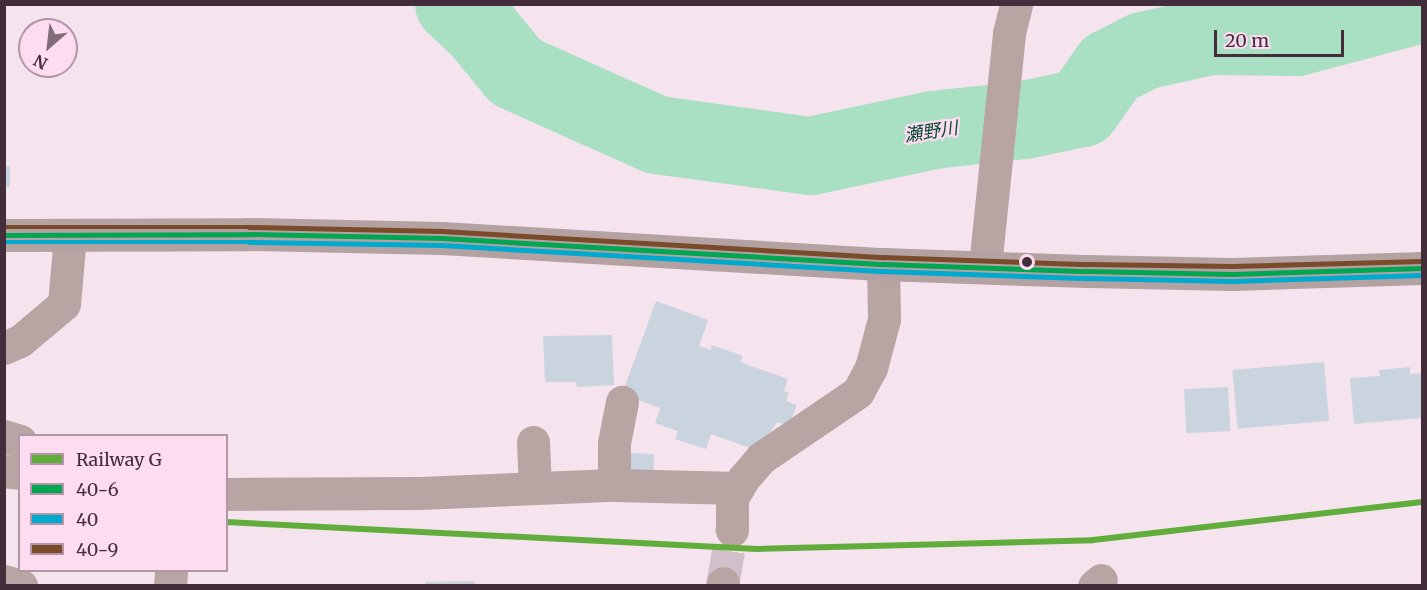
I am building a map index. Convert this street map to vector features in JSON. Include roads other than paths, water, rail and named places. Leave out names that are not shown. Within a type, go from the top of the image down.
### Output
[{"type":"highway","points":[[4,235],[249,234],[442,238],[883,264],[1232,274],[1422,268]]},
{"type":"street","points":[[985,266],[1012,19]]},
{"type":"street","points":[[4,348],[20,340],[64,304],[70,235]]},
{"type":"street","points":[[732,530],[732,498],[761,458],[858,392],[871,368],[884,319],[883,264]]},
{"type":"street","points":[[614,485],[614,443],[622,402]]},
{"type":"street","points":[[533,442],[535,488]]},
{"type":"street","points":[[228,494],[420,493],[614,485],[738,488]]},
{"type":"street","points":[[4,581],[21,585]]},
{"type":"waterway","name":"瀬野川","points":[[454,4],[479,27],[516,72],[657,135],[811,156],[933,130],[1024,120],[1082,108],[1110,68],[1143,51],[1210,36],[1297,37],[1421,4]]},
{"type":"tunnel","points":[[723,583],[732,530]]},
{"type":"rail line","name":"G","points":[[228,522],[757,549],[1093,540],[1422,502]]}]
